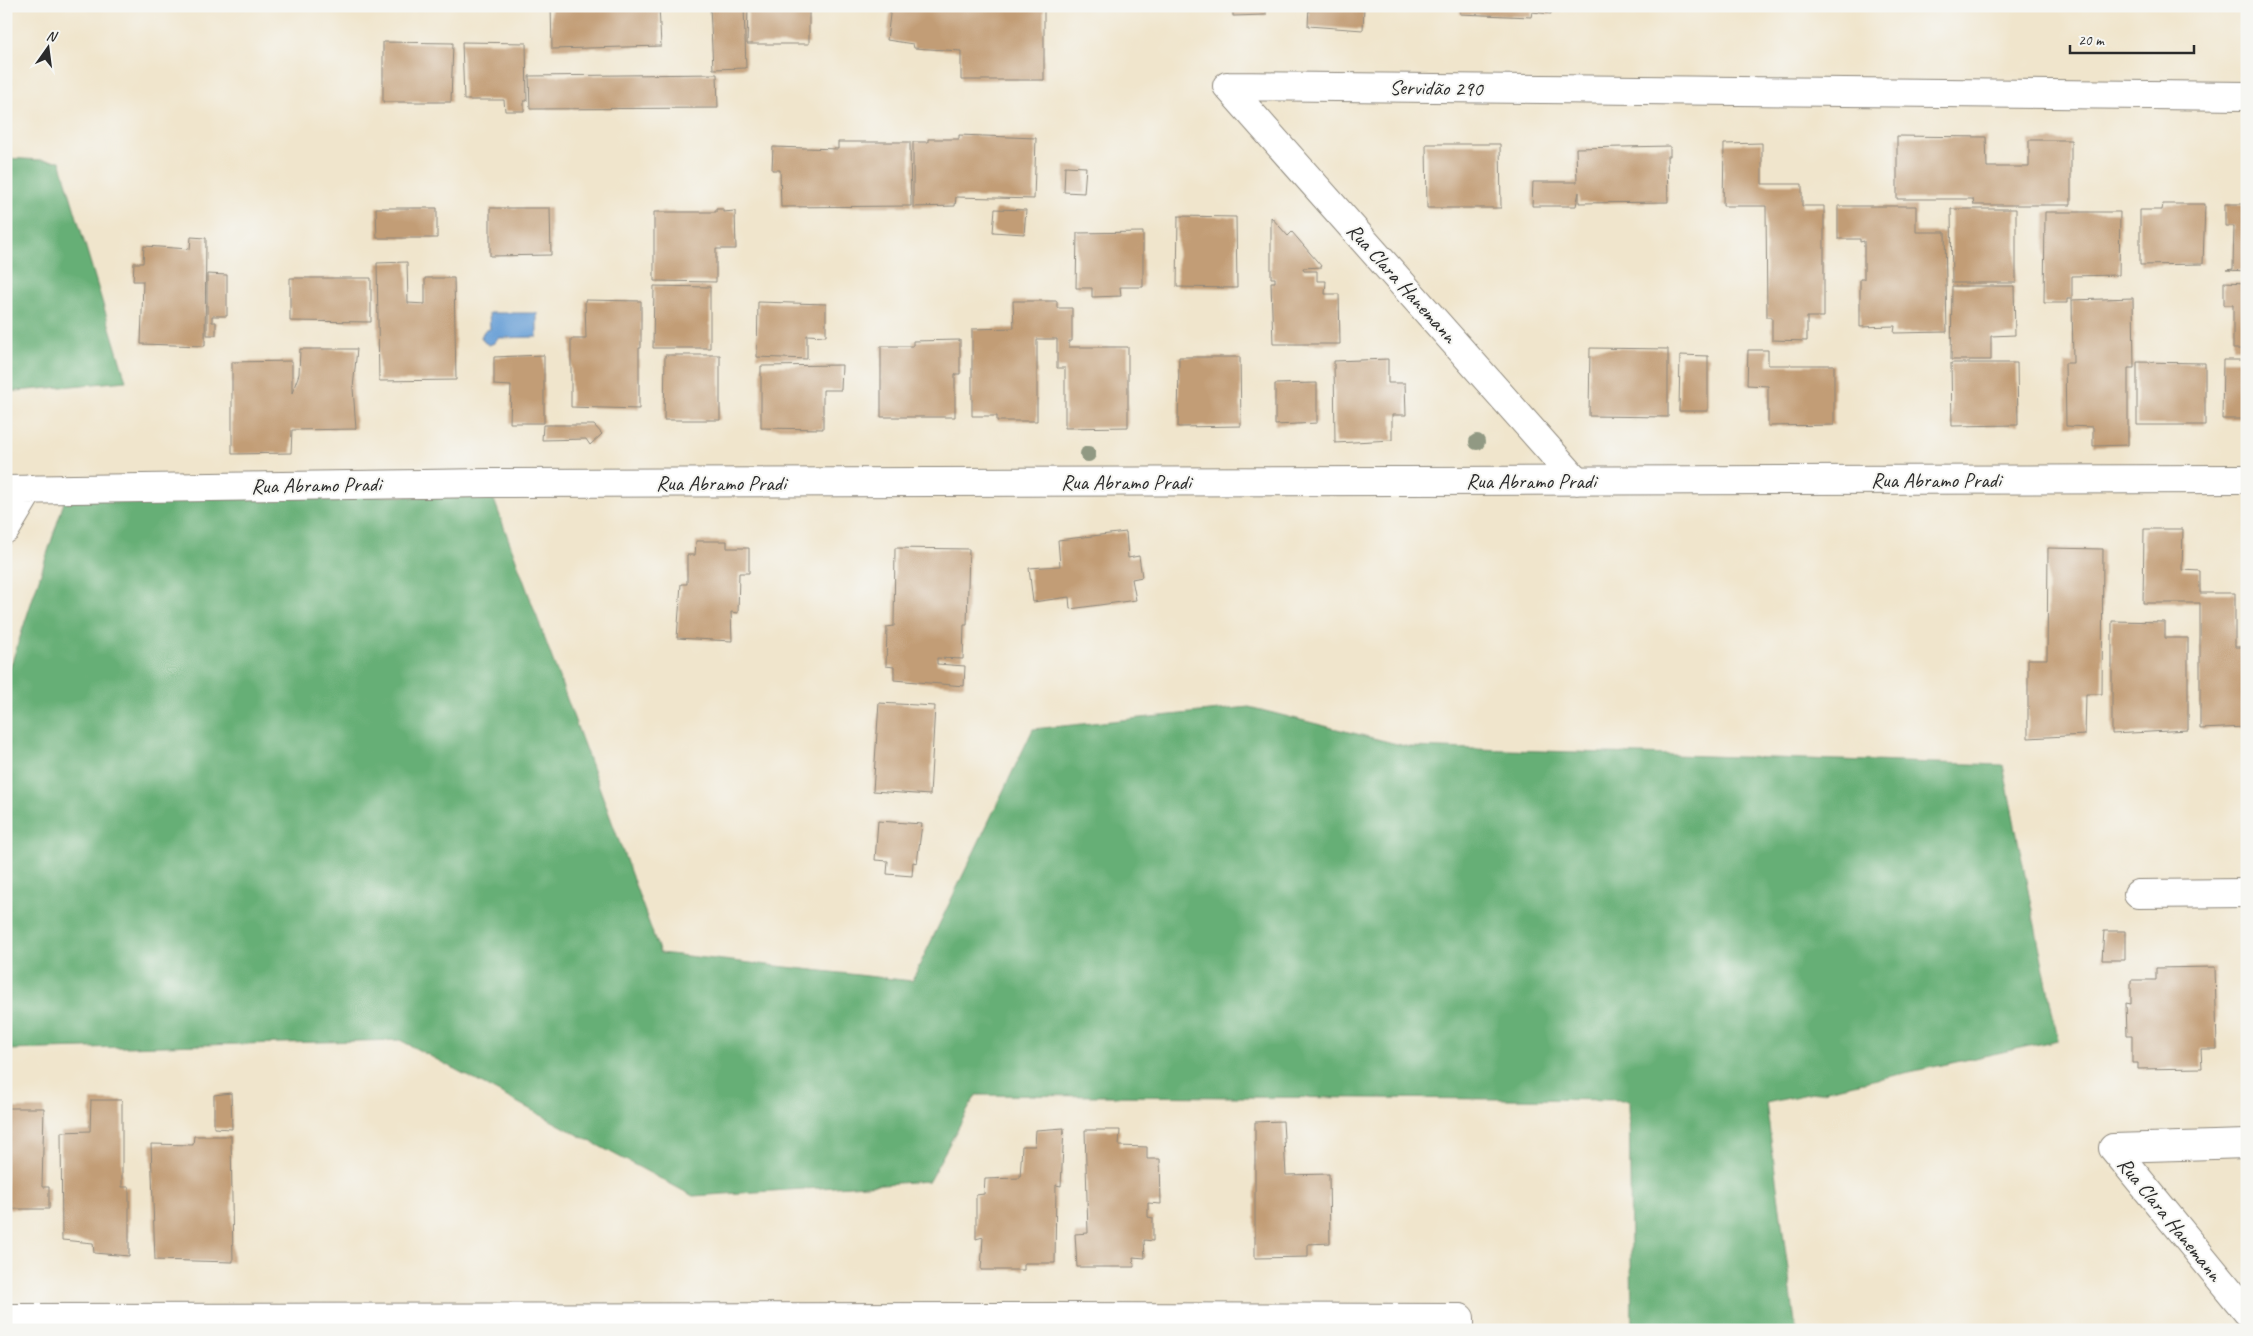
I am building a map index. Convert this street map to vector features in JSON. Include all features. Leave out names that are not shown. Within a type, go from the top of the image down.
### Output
[{"type":"street","name":"Servidão 290","points":[[1227,86],[2247,96]]},
{"type":"street","name":"Rua Clara Hanemann","points":[[1227,86],[1577,481]]},
{"type":"street","name":"Rua Abramo Pradi","points":[[18,489],[490,483],[2247,479]]},
{"type":"street","points":[[6,528],[18,489]]},
{"type":"street","points":[[2138,894],[2247,893]]},
{"type":"street","name":"Rua Clara Hanemann","points":[[2247,1144],[2113,1148],[2247,1312]]},
{"type":"street","points":[[6,1318],[1041,1324],[1460,1318],[1460,1330]]},
{"type":"green space","points":[[6,158],[60,161],[126,381],[6,392]]},
{"type":"green space","points":[[67,493],[493,497],[660,953],[912,981],[1033,729],[1249,707],[1409,747],[2003,765],[2058,1040],[1766,1103],[1796,1330],[1632,1330],[1629,1100],[976,1095],[929,1181],[693,1196],[400,1040],[6,1050],[6,680]]},
{"type":"water","points":[[489,313],[537,313],[537,337],[498,338],[489,345],[481,337],[484,331],[490,329]]},
{"type":"building","points":[[551,6],[659,6],[661,46],[552,49]]},
{"type":"building","points":[[710,6],[744,6],[746,68],[713,69]]},
{"type":"building","points":[[748,6],[809,6],[809,44],[747,44]]},
{"type":"building","points":[[891,6],[1044,6],[1044,80],[961,80],[961,51],[914,48],[913,44],[887,40]]},
{"type":"building","points":[[1214,6],[1266,6],[1266,15],[1233,16],[1233,11],[1214,11]]},
{"type":"building","points":[[1309,6],[1364,6],[1363,30],[1308,26]]},
{"type":"building","points":[[1460,6],[1551,6],[1551,14],[1532,12],[1531,17],[1460,14]]},
{"type":"building","points":[[383,42],[453,43],[451,102],[383,102]]},
{"type":"building","points":[[462,42],[526,43],[527,101],[524,101],[524,111],[505,111],[504,100],[464,100]]},
{"type":"building","points":[[717,74],[718,108],[530,109],[529,76]]},
{"type":"building","points":[[959,135],[1036,138],[1034,199],[956,197],[955,206],[913,207],[913,142],[928,142],[928,139],[959,139]]},
{"type":"building","points":[[1897,136],[1986,137],[1987,167],[2029,167],[2029,140],[2071,140],[2071,205],[1974,205],[1973,199],[1897,199]]},
{"type":"building","points":[[838,142],[910,142],[911,206],[781,207],[780,170],[772,170],[773,147],[838,149]]},
{"type":"building","points":[[1762,143],[1762,184],[1802,184],[1802,206],[1824,206],[1824,317],[1807,317],[1807,341],[1772,340],[1772,317],[1767,317],[1766,206],[1723,206],[1724,144]]},
{"type":"building","points":[[1426,144],[1500,144],[1501,208],[1427,208]]},
{"type":"building","points":[[1670,146],[1670,156],[1667,156],[1668,202],[1579,203],[1579,192],[1576,206],[1532,206],[1533,182],[1577,182],[1576,148]]},
{"type":"building","points":[[1065,166],[1086,167],[1084,193],[1064,192]]},
{"type":"building","points":[[2163,204],[2205,204],[2203,264],[2140,265],[2140,210],[2162,210]]},
{"type":"building","points":[[2225,204],[2247,204],[2247,271],[2226,270],[2233,269],[2234,226],[2225,226]]},
{"type":"building","points":[[1838,206],[1916,206],[1916,232],[1945,232],[1947,332],[1894,333],[1895,326],[1860,327],[1860,279],[1864,279],[1864,241],[1860,242],[1860,239],[1838,239]]},
{"type":"building","points":[[376,208],[437,208],[437,238],[377,238]]},
{"type":"building","points":[[490,208],[550,208],[551,255],[490,256]]},
{"type":"building","points":[[716,209],[723,209],[723,212],[735,211],[736,249],[716,249],[716,282],[654,281],[654,212],[716,212]]},
{"type":"building","points":[[995,209],[1026,210],[1024,234],[993,232]]},
{"type":"building","points":[[1951,209],[2016,209],[2016,283],[1952,283]]},
{"type":"building","points":[[2045,212],[2120,212],[2119,275],[2072,276],[2072,299],[2067,299],[2067,303],[2044,303]]},
{"type":"building","points":[[1178,216],[1236,217],[1237,288],[1177,287]]},
{"type":"building","points":[[1271,217],[1288,236],[1292,232],[1322,267],[1303,268],[1304,271],[1317,271],[1317,281],[1326,281],[1325,294],[1339,294],[1340,344],[1273,344],[1271,282],[1275,282],[1275,278],[1271,278]]},
{"type":"building","points":[[1143,232],[1143,287],[1120,287],[1121,296],[1092,297],[1092,288],[1076,288],[1077,233]]},
{"type":"building","points":[[191,237],[206,238],[205,346],[141,344],[143,281],[133,281],[134,263],[143,263],[144,246],[190,249]]},
{"type":"building","points":[[407,262],[408,303],[425,304],[425,278],[454,278],[456,380],[379,381],[377,263]]},
{"type":"building","points":[[207,274],[227,275],[227,316],[212,316],[212,322],[216,322],[216,335],[207,335]]},
{"type":"building","points":[[290,278],[371,278],[371,322],[290,321]]},
{"type":"building","points":[[2224,282],[2247,283],[2247,349],[2233,349],[2233,305],[2224,305]]},
{"type":"building","points":[[654,286],[710,287],[710,348],[653,348]]},
{"type":"building","points":[[1952,286],[2014,286],[2015,335],[1991,336],[1991,360],[1951,360]]},
{"type":"building","points":[[2133,298],[2134,368],[2128,368],[2128,445],[2093,446],[2093,427],[2066,426],[2065,363],[2073,363],[2072,300]]},
{"type":"building","points":[[585,300],[641,301],[639,409],[571,407],[571,339],[586,339]]},
{"type":"building","points":[[1013,301],[1057,301],[1057,308],[1072,308],[1072,341],[1069,341],[1069,347],[1128,347],[1128,427],[1065,428],[1065,368],[1057,368],[1057,339],[1037,339],[1037,421],[997,421],[997,416],[972,416],[972,329],[1014,328]]},
{"type":"building","points":[[758,302],[826,304],[826,336],[807,335],[807,359],[757,357]]},
{"type":"building","points":[[960,340],[960,374],[955,374],[955,417],[881,417],[881,346],[913,346],[913,341]]},
{"type":"building","points":[[1590,348],[1668,349],[1668,417],[1589,416]]},
{"type":"building","points":[[300,349],[357,349],[353,388],[356,429],[292,430],[291,453],[232,454],[232,362],[292,361],[292,393],[299,374]]},
{"type":"building","points":[[1748,350],[1768,350],[1768,365],[1834,365],[1834,425],[1768,426],[1768,386],[1747,385]]},
{"type":"building","points":[[544,355],[544,423],[510,423],[511,386],[494,385],[494,357]]},
{"type":"building","points":[[665,355],[720,355],[720,420],[664,420]]},
{"type":"building","points":[[1680,355],[1708,356],[1708,411],[1679,411]]},
{"type":"building","points":[[1179,357],[1240,357],[1241,426],[1178,427]]},
{"type":"building","points":[[1388,359],[1388,383],[1405,383],[1406,415],[1392,415],[1392,440],[1335,443],[1334,361]]},
{"type":"building","points":[[2223,360],[2247,360],[2247,419],[2222,419]]},
{"type":"building","points":[[2137,362],[2205,363],[2205,425],[2137,425]]},
{"type":"building","points":[[1951,363],[2017,363],[2018,425],[1952,426]]},
{"type":"building","points":[[842,365],[841,390],[823,390],[823,429],[761,428],[761,366]]},
{"type":"building","points":[[1317,383],[1317,423],[1275,425],[1275,384]]},
{"type":"building","points":[[543,425],[594,425],[602,434],[590,445],[586,439],[542,440]]},
{"type":"building","points":[[2144,529],[2183,529],[2182,570],[2200,571],[2200,593],[2235,593],[2235,647],[2247,647],[2247,727],[2200,729],[2200,603],[2143,603]]},
{"type":"building","points":[[1126,532],[1128,558],[1139,556],[1142,577],[1132,579],[1136,600],[1070,609],[1069,597],[1033,602],[1029,568],[1060,566],[1058,540]]},
{"type":"building","points":[[696,541],[727,541],[727,548],[749,548],[749,573],[739,573],[738,613],[731,612],[732,641],[677,638],[681,584],[687,584],[687,555],[695,555]]},
{"type":"building","points":[[895,548],[969,549],[967,625],[964,625],[963,659],[937,658],[937,664],[965,666],[964,686],[894,680],[894,667],[886,666],[887,627],[894,626]]},
{"type":"building","points":[[2048,548],[2103,549],[2102,694],[2086,694],[2085,735],[2028,738],[2028,659],[2047,659]]},
{"type":"building","points":[[2112,621],[2165,622],[2165,638],[2188,638],[2188,730],[2112,734]]},
{"type":"building","points":[[879,703],[935,706],[930,795],[873,791]]},
{"type":"building","points":[[878,821],[922,824],[917,863],[913,862],[912,876],[887,874],[888,861],[875,860]]},
{"type":"building","points":[[2104,931],[2125,931],[2125,960],[2102,960]]},
{"type":"building","points":[[2215,967],[2217,1049],[2201,1049],[2202,1068],[2138,1069],[2138,1063],[2132,1063],[2132,1035],[2127,1035],[2126,1003],[2131,1004],[2131,980],[2156,980],[2156,968]]},
{"type":"building","points":[[231,1093],[232,1129],[214,1128],[214,1095]]},
{"type":"building","points":[[91,1100],[122,1100],[122,1187],[129,1187],[129,1256],[94,1253],[93,1243],[62,1240],[61,1132],[90,1131]]},
{"type":"building","points":[[6,1108],[44,1108],[42,1187],[49,1187],[49,1209],[6,1209]]},
{"type":"building","points":[[1283,1121],[1286,1175],[1329,1174],[1330,1243],[1308,1244],[1308,1257],[1255,1258],[1255,1122]]},
{"type":"building","points":[[1064,1128],[1061,1186],[1056,1185],[1055,1263],[1024,1263],[1024,1270],[981,1270],[983,1237],[976,1239],[976,1195],[984,1194],[985,1179],[1020,1178],[1022,1146],[1035,1146],[1036,1130]]},
{"type":"building","points":[[1085,1130],[1120,1130],[1119,1146],[1147,1147],[1147,1159],[1160,1159],[1161,1204],[1148,1203],[1148,1217],[1153,1218],[1153,1241],[1144,1240],[1145,1258],[1133,1257],[1134,1267],[1077,1267],[1075,1234],[1088,1233]]},
{"type":"building","points":[[194,1136],[231,1136],[233,1262],[155,1260],[151,1144],[193,1145]]}]
